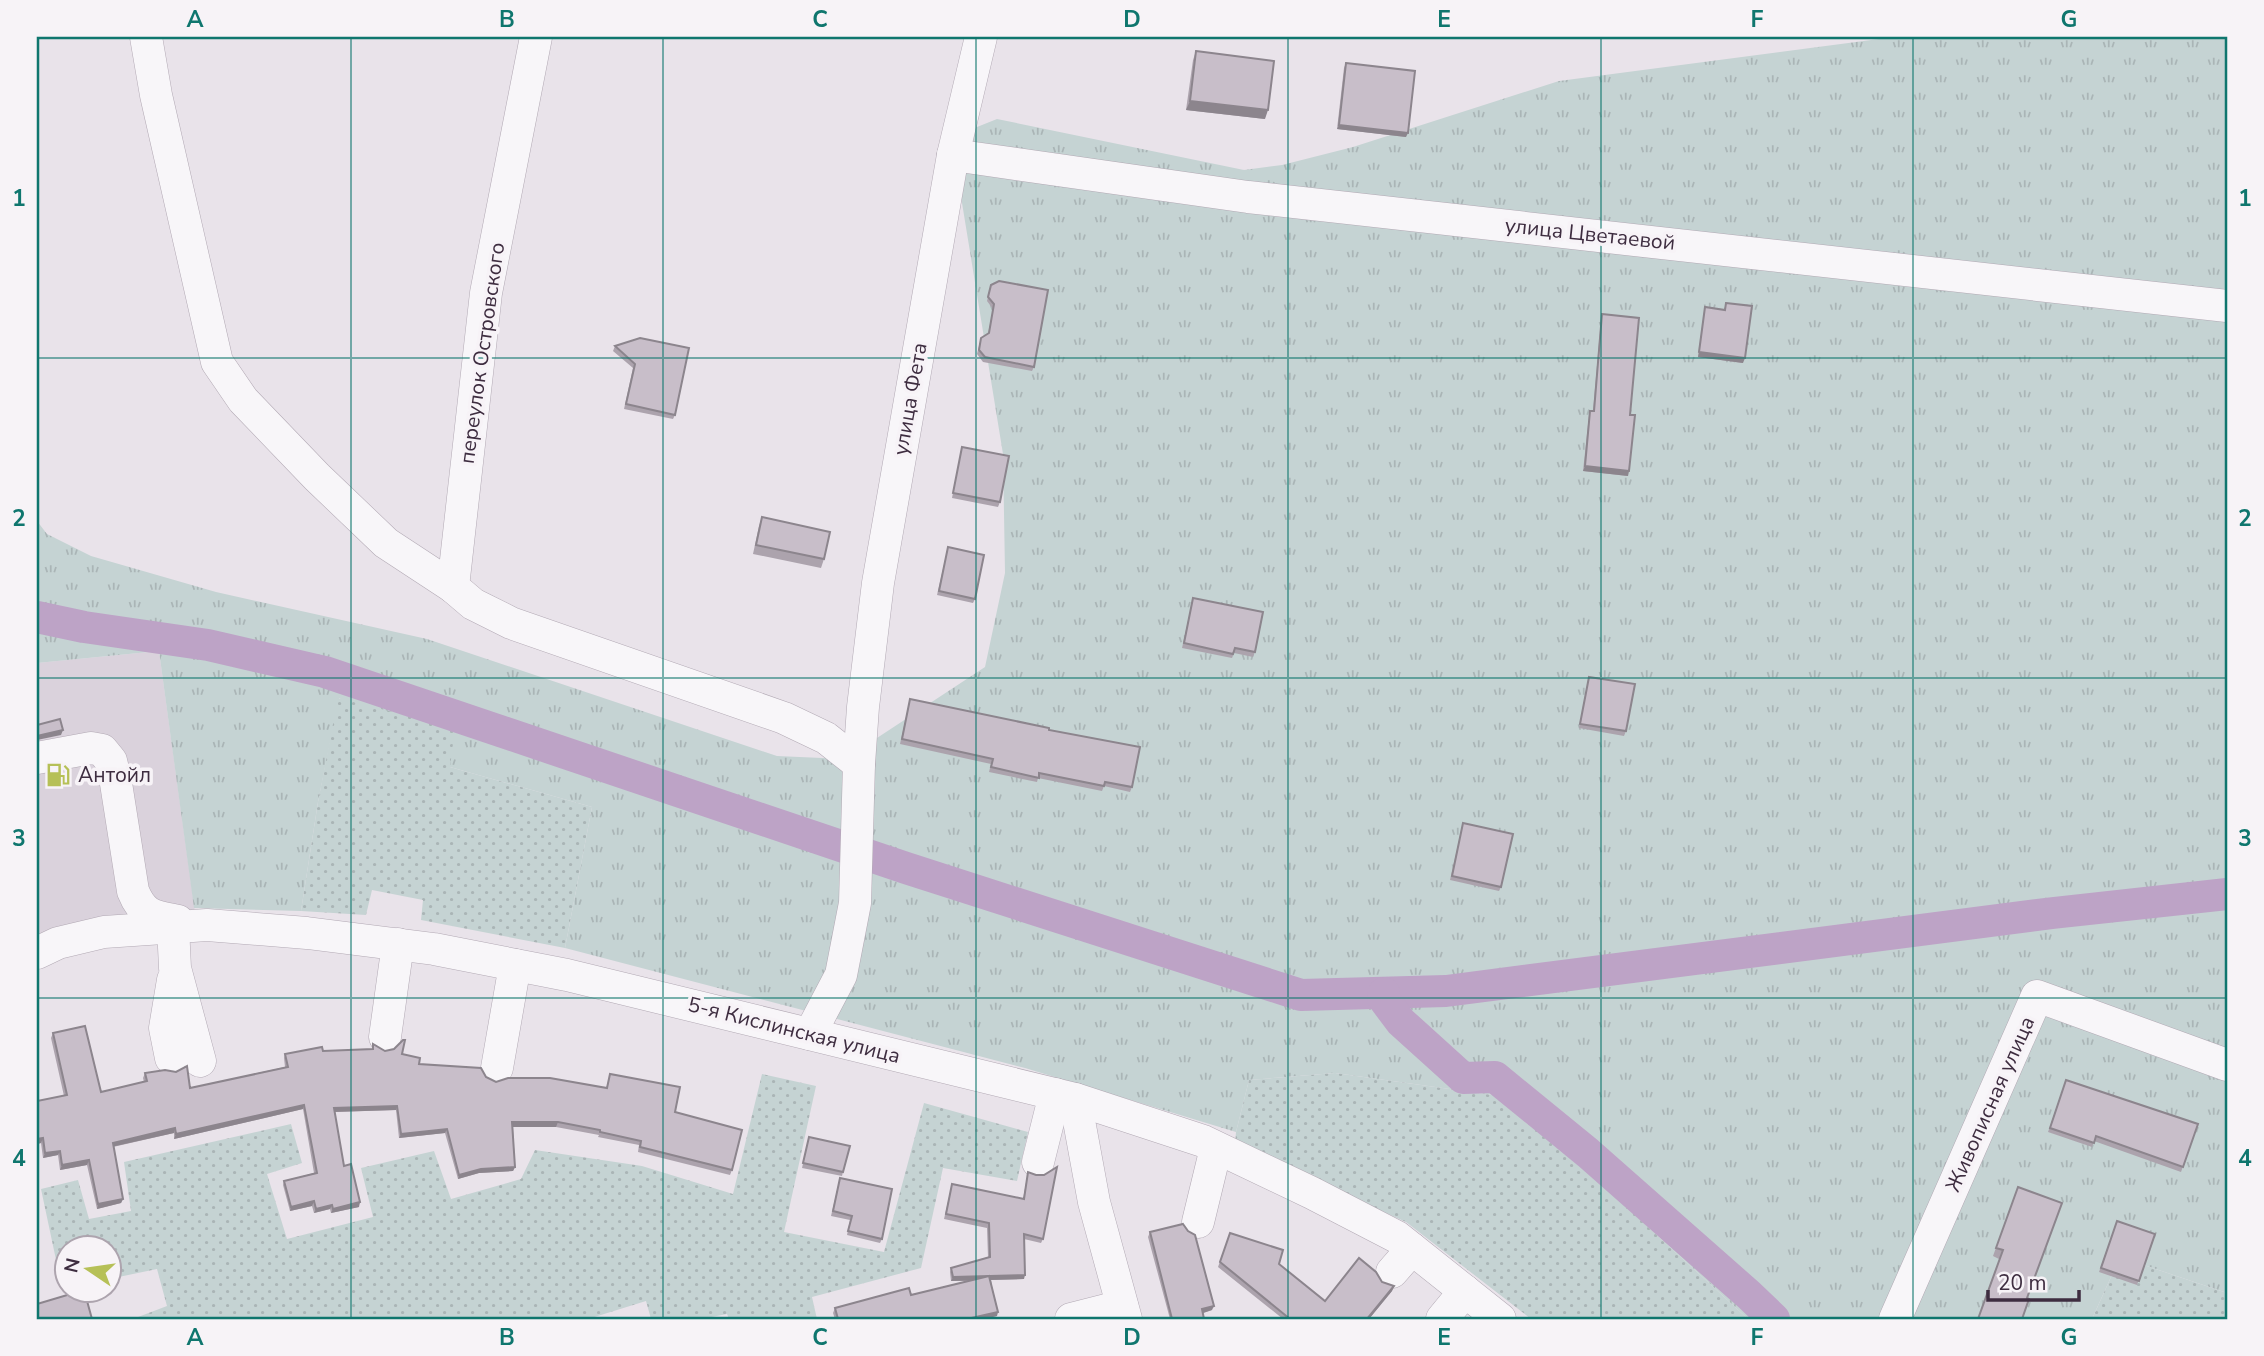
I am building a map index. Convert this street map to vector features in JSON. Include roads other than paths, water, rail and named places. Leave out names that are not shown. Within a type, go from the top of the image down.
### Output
[{"type":"street","points":[[146,37],[156,95],[217,362],[243,400],[337,496],[386,543],[453,587],[473,604],[511,623],[784,718],[826,738],[859,764]]},
{"type":"street","name":"переулок Островского","points":[[453,587],[486,293],[536,37]]},
{"type":"street","name":"улица Фета","points":[[810,1034],[841,975],[855,903],[863,707],[878,583],[953,155],[981,37]]},
{"type":"street","name":"улица Цветаевой","points":[[953,155],[1248,197],[2227,306]]},
{"type":"street","points":[[37,758],[91,748],[102,750],[111,761],[116,777],[133,891],[138,905],[153,917],[177,921],[180,926],[165,1028],[186,1060]]},
{"type":"street","name":"5-я Кислинская улица","points":[[37,953],[58,943],[104,932],[207,925],[398,944],[566,975],[1065,1097],[1216,1148],[1336,1205],[1397,1237],[1402,1260],[1465,1291],[1500,1319]]},
{"type":"street","points":[[386,1037],[398,944]]},
{"type":"street","points":[[497,1068],[515,965]]},
{"type":"street","name":"Живописная улица","points":[[1895,1319],[2037,996],[2227,1065]]},
{"type":"street","points":[[1038,1162],[1065,1097]]},
{"type":"street","points":[[1065,1097],[1124,1313],[1071,1319]]},
{"type":"street","points":[[1198,1222],[1216,1148]]},
{"type":"street","points":[[1442,1319],[1465,1291]]},
{"type":"waterway","points":[[37,617],[84,627],[208,645],[325,672],[906,868],[1301,995],[1446,991],[2053,913],[2227,894]]},
{"type":"waterway","points":[[1384,993],[1383,998],[1401,1022],[1463,1078],[1495,1077],[1588,1153],[1774,1319]]},
{"type":"place","name":"Антойл","points":[[58,775]]}]
